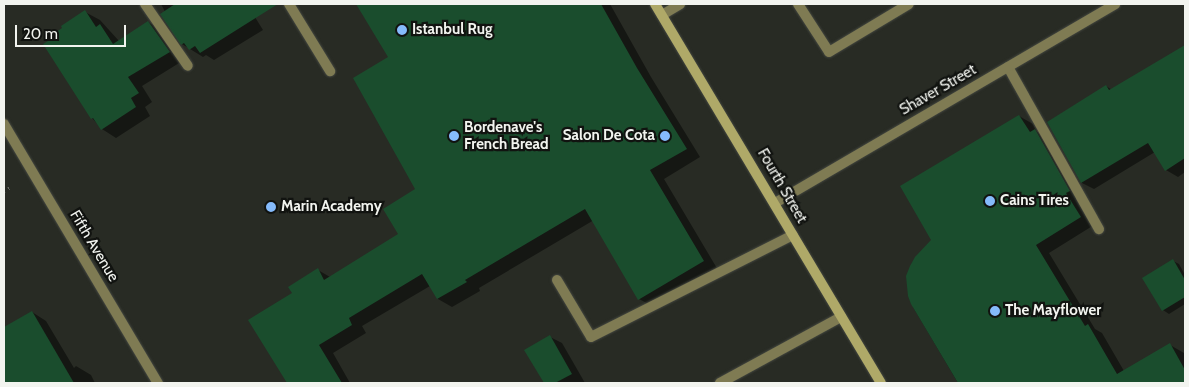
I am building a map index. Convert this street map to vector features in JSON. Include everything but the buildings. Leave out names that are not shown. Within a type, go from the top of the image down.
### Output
[{"type":"main road","name":"Fourth Street","points":[[655,4],[881,383]]},
{"type":"street","points":[[145,4],[188,66]]},
{"type":"street","points":[[289,4],[330,71]]},
{"type":"street","points":[[662,15],[680,4]]},
{"type":"street","points":[[798,4],[829,52],[909,4]]},
{"type":"street","name":"Shaver Street","points":[[775,203],[1115,4]]},
{"type":"street","points":[[1008,67],[1099,229]]},
{"type":"street","name":"Fifth Avenue","points":[[4,124],[158,383]]},
{"type":"street","points":[[557,280],[591,337],[793,235]]},
{"type":"street","points":[[720,383],[841,317]]},
{"type":"place","name":"Istanbul Rug","points":[[402,30]]},
{"type":"place","name":"Bordenave's French Bread","points":[[454,136]]},
{"type":"place","name":"Salon De Cota","points":[[665,136]]},
{"type":"place","name":"Cains Tires","points":[[990,201]]},
{"type":"place","name":"Marin Academy","points":[[271,207]]},
{"type":"place","name":"The Mayflower","points":[[995,311]]}]
